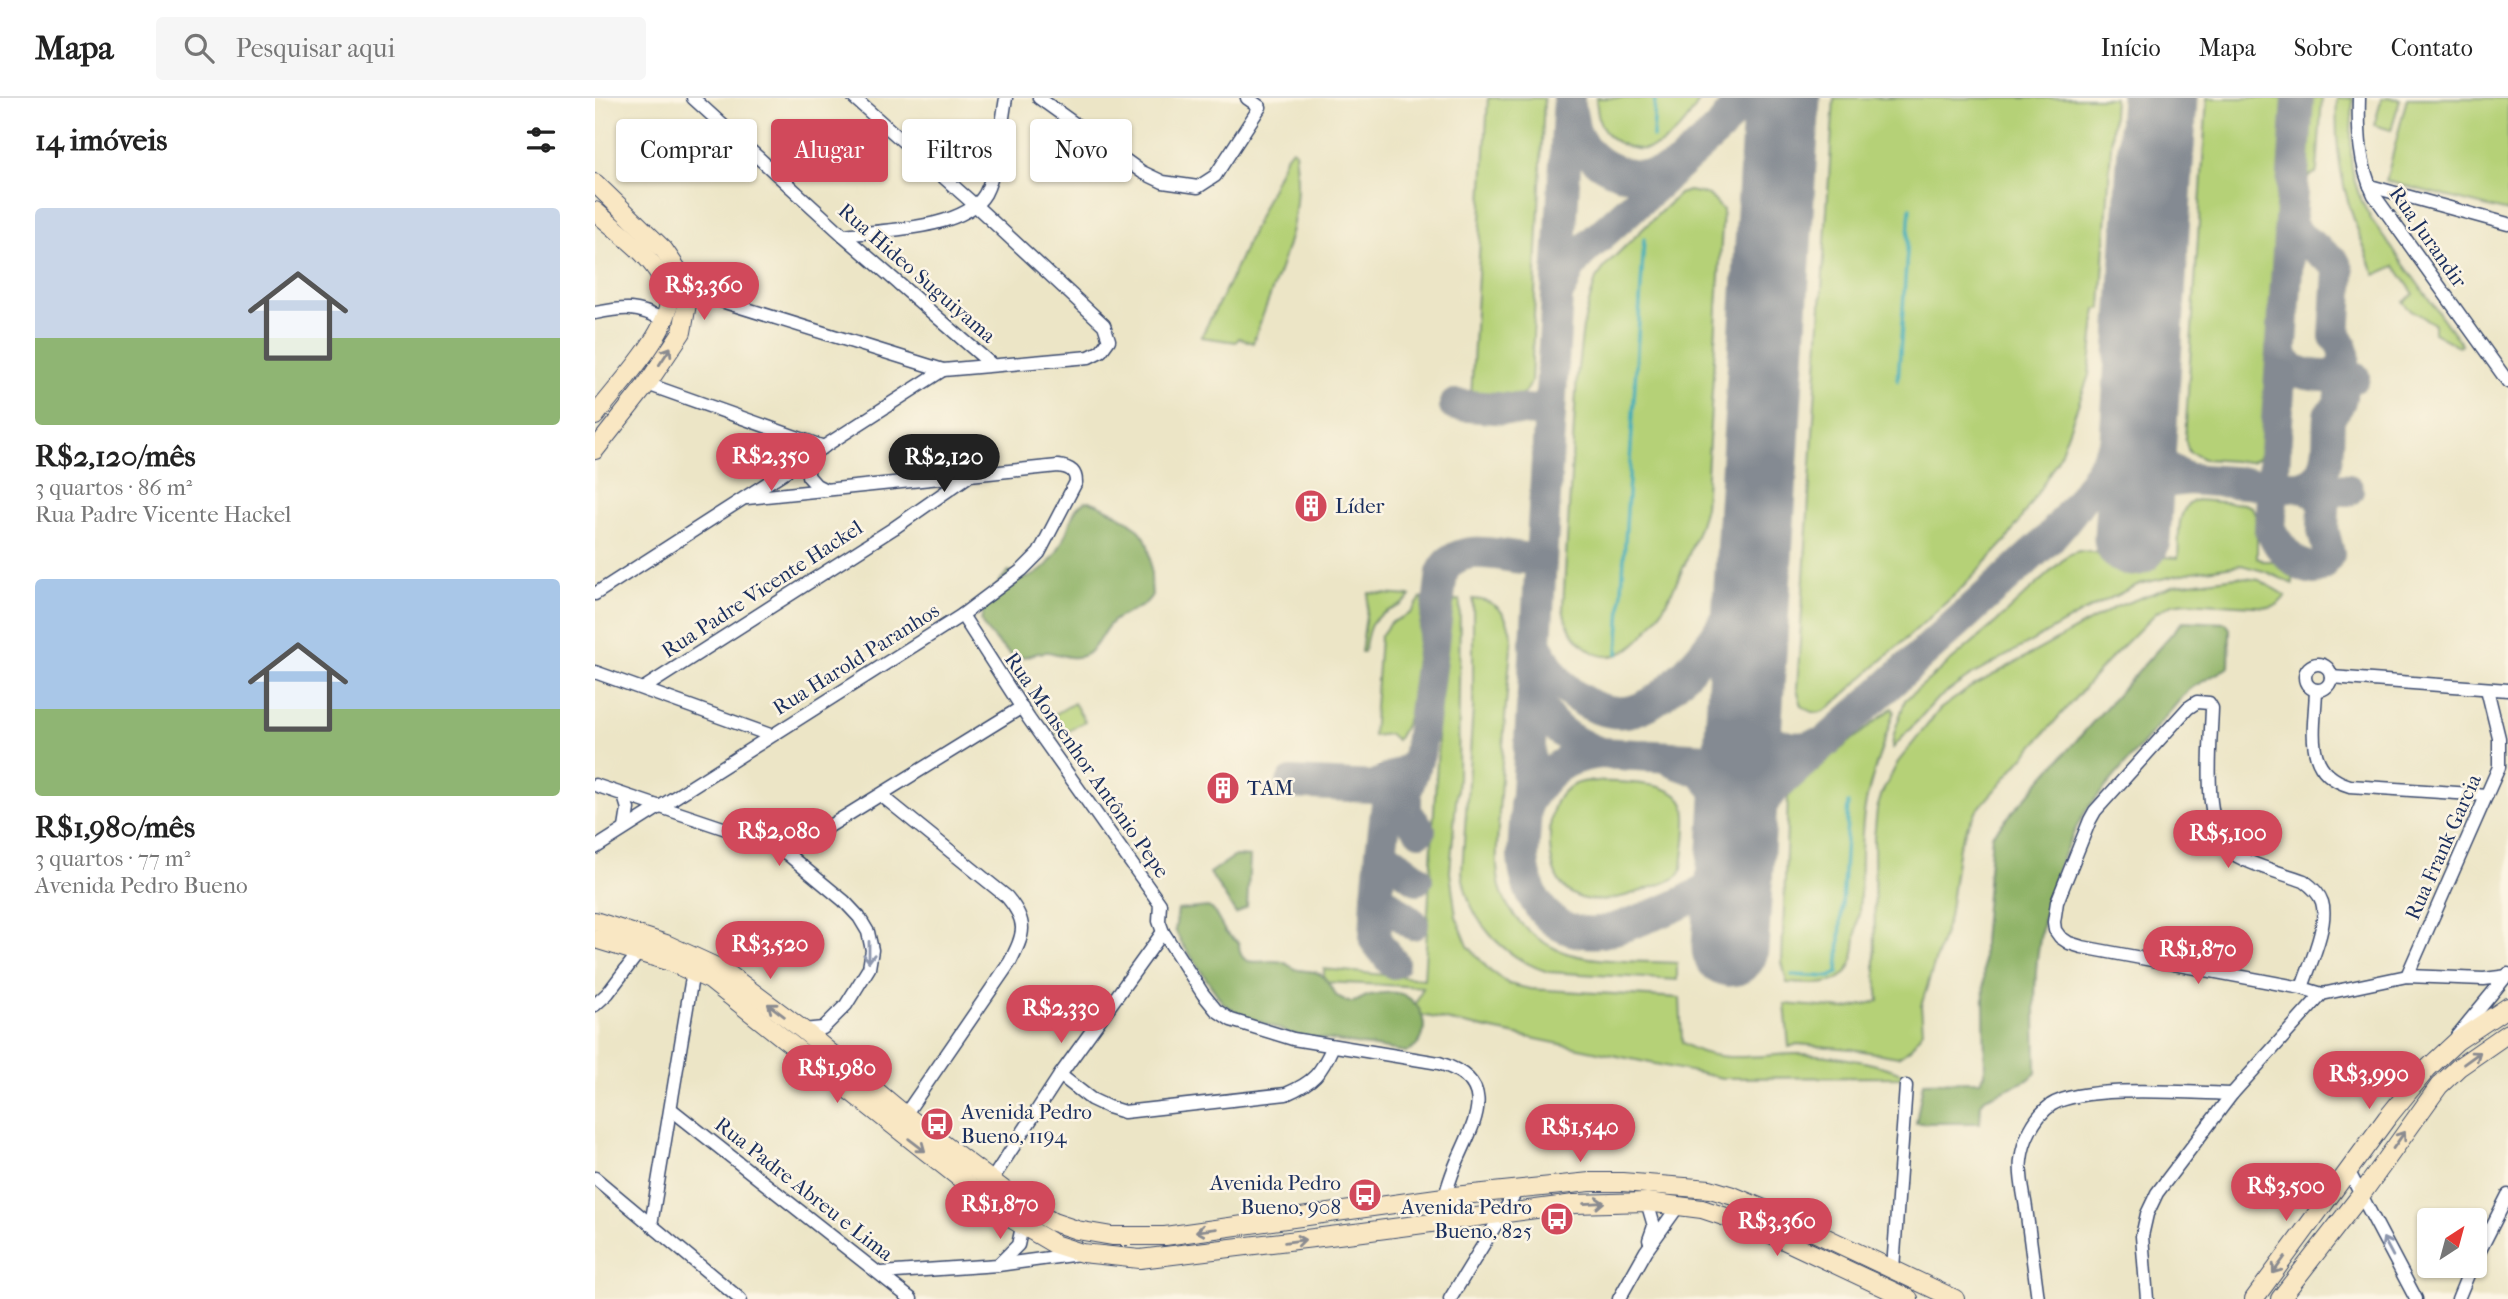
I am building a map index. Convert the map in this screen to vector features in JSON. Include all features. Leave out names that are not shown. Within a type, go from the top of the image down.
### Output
[{"type":"main road","points":[[595,183],[664,250],[677,269],[686,290],[686,315],[682,332],[647,384],[595,450]]},
{"type":"main road","points":[[595,211],[642,253],[657,271],[666,287],[669,304],[654,339],[595,415]]},
{"type":"main road","points":[[595,921],[666,944],[714,965],[803,1030],[905,1115],[1025,1206],[1053,1222],[1077,1230],[1112,1236],[1165,1236],[1444,1198],[1590,1182],[1646,1193],[1756,1227],[1909,1299]]},
{"type":"main road","points":[[595,939],[693,971],[726,992],[895,1129],[1022,1227],[1054,1244],[1081,1253],[1140,1259],[1475,1218],[1646,1193],[1710,1189],[1778,1215],[1955,1299]]},
{"type":"main road","points":[[2254,1299],[2387,1118],[2441,1054],[2508,1007]]},
{"type":"main road","points":[[2280,1299],[2361,1195],[2439,1086],[2459,1067],[2508,1033]]},
{"type":"street","name":"Rua Hideo Suguiyama","points":[[694,98],[843,235],[991,364]]},
{"type":"street","points":[[686,290],[943,370],[1089,357],[1101,351],[1109,340],[1104,325],[854,98]]},
{"type":"street","points":[[843,235],[939,223],[976,206],[992,175],[1006,98]]},
{"type":"street","points":[[1039,98],[1142,172],[1163,183],[1198,187],[1215,176],[1260,107],[1247,98]]},
{"type":"street","name":"Rua Jurandir","points":[[2359,98],[2359,142],[2370,186],[2381,206],[2508,382]]},
{"type":"street","points":[[2370,186],[2508,224]]},
{"type":"street","points":[[595,313],[632,308],[644,310],[664,320]]},
{"type":"street","points":[[595,594],[943,370]]},
{"type":"street","points":[[647,384],[824,447]]},
{"type":"street","points":[[808,458],[808,476],[816,485],[827,490]]},
{"type":"street","name":"Rua Harold Paranhos","points":[[595,848],[962,615],[1022,570],[1039,553],[1076,482],[1074,472],[1058,466],[971,475]]},
{"type":"street","points":[[784,473],[786,485],[795,493]]},
{"type":"street","points":[[747,498],[971,475]]},
{"type":"street","name":"Rua Padre Vicente Hackel","points":[[643,688],[894,528],[971,475]]},
{"type":"street","name":"Rua Monsenhor Antônio Pepe","points":[[962,615],[1022,708],[1160,904],[1159,921],[1163,932],[1216,1010],[1231,1020],[1293,1039],[1439,1063],[1455,1068],[1474,1084],[1479,1098],[1478,1112],[1444,1198],[1439,1222]]},
{"type":"street","points":[[2316,663],[2322,664],[2330,671],[2331,677],[2325,688],[2316,690],[2305,682],[2305,672],[2316,663]]},
{"type":"street","points":[[595,672],[770,735]]},
{"type":"street","points":[[2331,677],[2508,690]]},
{"type":"street","name":"Rua Frank Garcia","points":[[2407,976],[2499,767],[2499,738],[2487,689]]},
{"type":"street","points":[[2316,690],[2316,760],[2331,779],[2350,786],[2487,795]]},
{"type":"street","points":[[2302,988],[2324,919],[2322,901],[2304,881],[2238,857],[2226,848],[2218,837],[2210,799],[2212,708],[2205,702],[2197,702],[2188,708],[2095,811],[2057,902],[2055,930],[2069,943],[2082,947],[2322,994],[2407,976],[2484,979],[2508,975],[2502,992],[2441,1054]]},
{"type":"street","points":[[786,853],[1022,708]]},
{"type":"street","points":[[595,785],[744,835],[786,853],[852,909],[868,932],[872,950],[869,968],[846,1005],[823,1028],[803,1030]]},
{"type":"street","points":[[688,790],[688,806],[695,819]]},
{"type":"street","points":[[881,795],[1007,897],[1019,911],[1023,925],[1020,942],[1010,962],[905,1115]]},
{"type":"street","points":[[624,796],[628,809],[625,828]]},
{"type":"street","points":[[991,1181],[1060,1075],[1163,932]]},
{"type":"street","points":[[595,1005],[608,993],[639,953]]},
{"type":"street","points":[[651,1225],[693,971]]},
{"type":"street","points":[[2484,979],[2502,992]]},
{"type":"street","points":[[2147,1299],[2142,1236],[2147,1214],[2157,1193],[2232,1094],[2322,994]]},
{"type":"street","points":[[1060,1075],[1108,1108],[1124,1112],[1150,1110],[1286,1094],[1316,1077],[1324,1067],[1333,1046]]},
{"type":"street","points":[[1893,1269],[1906,1086]]},
{"type":"street","points":[[2038,1299],[2021,1161],[2027,1138],[2039,1117],[2050,1106],[2063,1099],[2086,1094],[2138,1091],[2232,1094]]},
{"type":"street","name":"Rua Padre Abreu e Lima","points":[[672,1110],[911,1299]]},
{"type":"street","points":[[2349,1172],[2416,1299]]},
{"type":"street","points":[[595,1178],[740,1299]]},
{"type":"street","points":[[1450,1299],[1517,1190]]},
{"type":"street","points":[[1646,1193],[1654,1226],[1646,1251]]},
{"type":"street","points":[[2487,1236],[2508,1195]]},
{"type":"street","points":[[1619,1299],[1646,1251],[1679,1205]]},
{"type":"street","points":[[1475,1218],[1484,1234],[1482,1248]]},
{"type":"street","points":[[998,1265],[1018,1245],[1022,1227]]},
{"type":"street","points":[[881,1273],[998,1265],[1081,1253]]},
{"type":"street","points":[[2458,1299],[2467,1278]]},
{"type":"green space","points":[[1488,98],[1544,98],[1531,382],[1521,395],[1506,399],[1471,398]]},
{"type":"green space","points":[[1596,98],[1701,98],[1677,132],[1657,146],[1641,149],[1625,146],[1605,132],[1599,119]]},
{"type":"green space","points":[[1834,98],[2114,98],[2101,309],[2096,309],[2089,375],[2059,457],[2006,541],[1960,590],[1830,707],[1816,712],[1802,706],[1797,689]]},
{"type":"green space","points":[[2207,98],[2287,98],[2264,447],[2258,458],[2249,462],[2204,459],[2189,452],[2185,439]]},
{"type":"green space","points":[[2306,98],[2322,98],[2317,170],[2309,176],[2302,168]]},
{"type":"green space","points":[[2337,98],[2353,98],[2351,160],[2362,203],[2462,345],[2458,346],[2434,333],[2434,324],[2407,307],[2403,302],[2414,294],[2395,266],[2375,275],[2350,209],[2340,168]]},
{"type":"green space","points":[[2382,98],[2400,99],[2391,130],[2374,125]]},
{"type":"green space","points":[[2407,98],[2508,98],[2508,212],[2386,181]]},
{"type":"green space","points":[[1292,149],[1295,151],[1297,179],[1292,228],[1253,343],[1239,338],[1236,342],[1201,337],[1229,283],[1285,158]]},
{"type":"green space","points":[[1689,191],[1709,195],[1723,210],[1705,507],[1691,549],[1665,605],[1648,630],[1630,648],[1611,656],[1591,651],[1580,642],[1569,626],[1563,607],[1577,376],[1583,327],[1596,279],[1607,264],[1679,194]]},
{"type":"green space","points":[[2197,500],[2252,507],[2257,518],[2257,558],[2276,561],[2293,573],[2293,584],[2267,572],[2241,565],[2139,584],[2085,611],[1967,678],[1936,700],[1893,748],[1895,731],[1905,700],[1993,625],[2068,555],[2078,551],[2116,554],[2117,568],[2147,570],[2147,556],[2178,558],[2181,516],[2190,503]]},
{"type":"green space","points":[[1089,501],[1127,520],[1144,536],[1150,556],[1152,595],[1143,605],[1112,622],[1093,649],[1085,655],[1071,657],[1044,652],[1016,657],[999,644],[983,625],[986,603],[1009,571],[1022,579],[1044,568],[1060,547],[1072,516],[1080,505]]},
{"type":"green space","points":[[2237,577],[2259,580],[2286,596],[2277,605],[2270,607],[2186,602],[2172,604],[2157,612],[2106,663],[1978,809],[1959,846],[1949,917],[1921,1006],[1923,1030],[1910,1049],[1898,1057],[1797,1044],[1789,1047],[1785,1004],[1845,1009],[1879,1001],[1875,964],[1874,838],[1877,809],[1898,762],[1940,709],[1971,687],[2116,607],[2175,585]]},
{"type":"green space","points":[[1369,593],[1411,596],[1407,601],[1376,618],[1368,633],[1364,652],[1361,652]]},
{"type":"green space","points":[[1421,598],[1426,598],[1411,708],[1397,740],[1389,734],[1373,736],[1380,637],[1390,623],[1411,613]]},
{"type":"green space","points":[[1473,599],[1489,602],[1500,610],[1508,622],[1512,638],[1497,850],[1497,869],[1503,897],[1521,924],[1556,949],[1598,959],[1677,963],[1677,980],[1548,972],[1516,957],[1490,935],[1480,921],[1466,890],[1462,872],[1473,708]]},
{"type":"green space","points":[[1460,600],[1458,778],[1450,872],[1456,916],[1468,946],[1490,971],[1509,984],[1530,989],[1680,998],[1682,1042],[1708,1054],[1738,1057],[1798,1054],[1824,1056],[1855,1060],[1909,1077],[1722,1078],[1412,1013],[1423,987],[1324,982],[1324,969],[1424,979],[1438,745],[1433,705],[1442,643],[1454,601]]},
{"type":"green space","points":[[2183,621],[2226,623],[2230,629],[2229,667],[2189,689],[2087,809],[2068,844],[2048,901],[2037,960],[2036,1073],[2028,1080],[1985,1098],[1981,1104],[1980,1123],[1916,1123],[1923,1082],[1980,1081],[1985,1074],[1983,942],[1992,835]]},
{"type":"green space","points":[[1074,703],[1085,721],[1059,737],[1047,719]]},
{"type":"green space","points":[[1892,708],[1894,711],[1865,807],[1859,905],[1851,964],[1844,975],[1831,982],[1787,983],[1782,962],[1788,797],[1808,775]]},
{"type":"green space","points":[[1590,781],[1644,784],[1671,791],[1680,798],[1685,808],[1686,822],[1682,869],[1678,876],[1638,892],[1605,900],[1577,897],[1567,890],[1558,880],[1553,865],[1550,846],[1552,813],[1560,795],[1568,788]]},
{"type":"green space","points":[[1235,856],[1250,857],[1247,907],[1236,914],[1210,873]]},
{"type":"green space","points":[[1208,907],[1213,910],[1226,933],[1239,943],[1240,953],[1249,961],[1278,961],[1297,970],[1318,973],[1324,977],[1336,995],[1350,1002],[1387,992],[1407,997],[1420,1011],[1424,1030],[1421,1039],[1415,1047],[1406,1052],[1292,1034],[1239,1014],[1223,1003],[1175,930],[1178,910]]},
{"type":"waterway","points":[[1653,137],[1655,98]]},
{"type":"waterway","points":[[1898,381],[1910,208]]},
{"type":"waterway","points":[[1618,654],[1644,239]]},
{"type":"waterway","points":[[1792,975],[1830,977],[1838,973],[1848,803]]},
{"type":"taxiway","points":[[1569,98],[1523,857],[1529,888],[1536,901],[1555,922],[1568,928],[1583,932],[1619,928],[1682,903],[1721,879],[1736,862],[1754,817],[1775,788],[2049,539],[2090,487],[2122,428],[2138,375],[2147,296]]},
{"type":"taxiway","points":[[1562,287],[1569,269],[1581,253],[1720,128],[1743,98]]},
{"type":"taxiway","points":[[2298,98],[2270,529],[2293,560],[2314,569],[2322,565],[2329,554],[2323,530],[2324,506],[2320,495],[2303,486]]},
{"type":"taxiway","points":[[1571,113],[1575,132],[1583,147],[1605,166],[1618,172],[1646,176],[1673,168]]},
{"type":"taxiway","points":[[2290,224],[2297,235],[2334,262],[2339,272],[2335,336],[2344,351],[2344,361],[2335,376],[2341,397],[2329,415],[2324,467],[2313,482],[2303,486]]},
{"type":"taxiway","points":[[2281,349],[2285,360],[2300,372],[2354,377]]},
{"type":"taxiway","points":[[1455,405],[1550,412]]},
{"type":"taxiway","points":[[2135,489],[2188,479],[2167,468],[2154,455],[2140,416]]},
{"type":"taxiway","points":[[2188,479],[2348,490]]},
{"type":"taxiway","points":[[1535,643],[1557,680],[1582,701],[1611,712],[1636,710],[1648,705],[1679,680],[1720,630],[1738,595],[1755,531]]},
{"type":"taxiway","points":[[1420,830],[1406,813],[1406,792],[1419,753],[1442,573],[1448,563],[1466,554],[1489,553],[1522,558]]},
{"type":"taxiway","points":[[1525,805],[1555,768],[1574,758],[1600,753],[1559,730],[1544,712],[1534,690]]},
{"type":"taxiway","points":[[1745,691],[1753,720],[1766,736],[1789,747],[1814,745]]},
{"type":"taxiway","points":[[1600,753],[1779,763],[1811,753]]},
{"type":"taxiway","points":[[1674,762],[1701,772],[1726,801],[1730,830]]},
{"type":"taxiway","points":[[1292,783],[1373,787],[1413,767],[1388,797],[1381,852],[1417,879]]},
{"type":"taxiway","points":[[1381,852],[1377,896],[1413,924]]},
{"type":"taxiway","points":[[1377,896],[1375,940],[1393,963]]},
{"type":"runway","points":[[1730,948],[1782,98]]},
{"type":"runway","points":[[2132,538],[2159,98]]},
{"type":"place","name":"Líder","points":[[1311,506]]},
{"type":"place","name":"TAM","points":[[1223,788]]},
{"type":"place","name":"Avenida Pedro Bueno, 1194","points":[[937,1124]]},
{"type":"place","name":"Avenida Pedro Bueno, 908","points":[[1365,1195]]},
{"type":"place","name":"Avenida Pedro Bueno, 825","points":[[1557,1219]]}]
